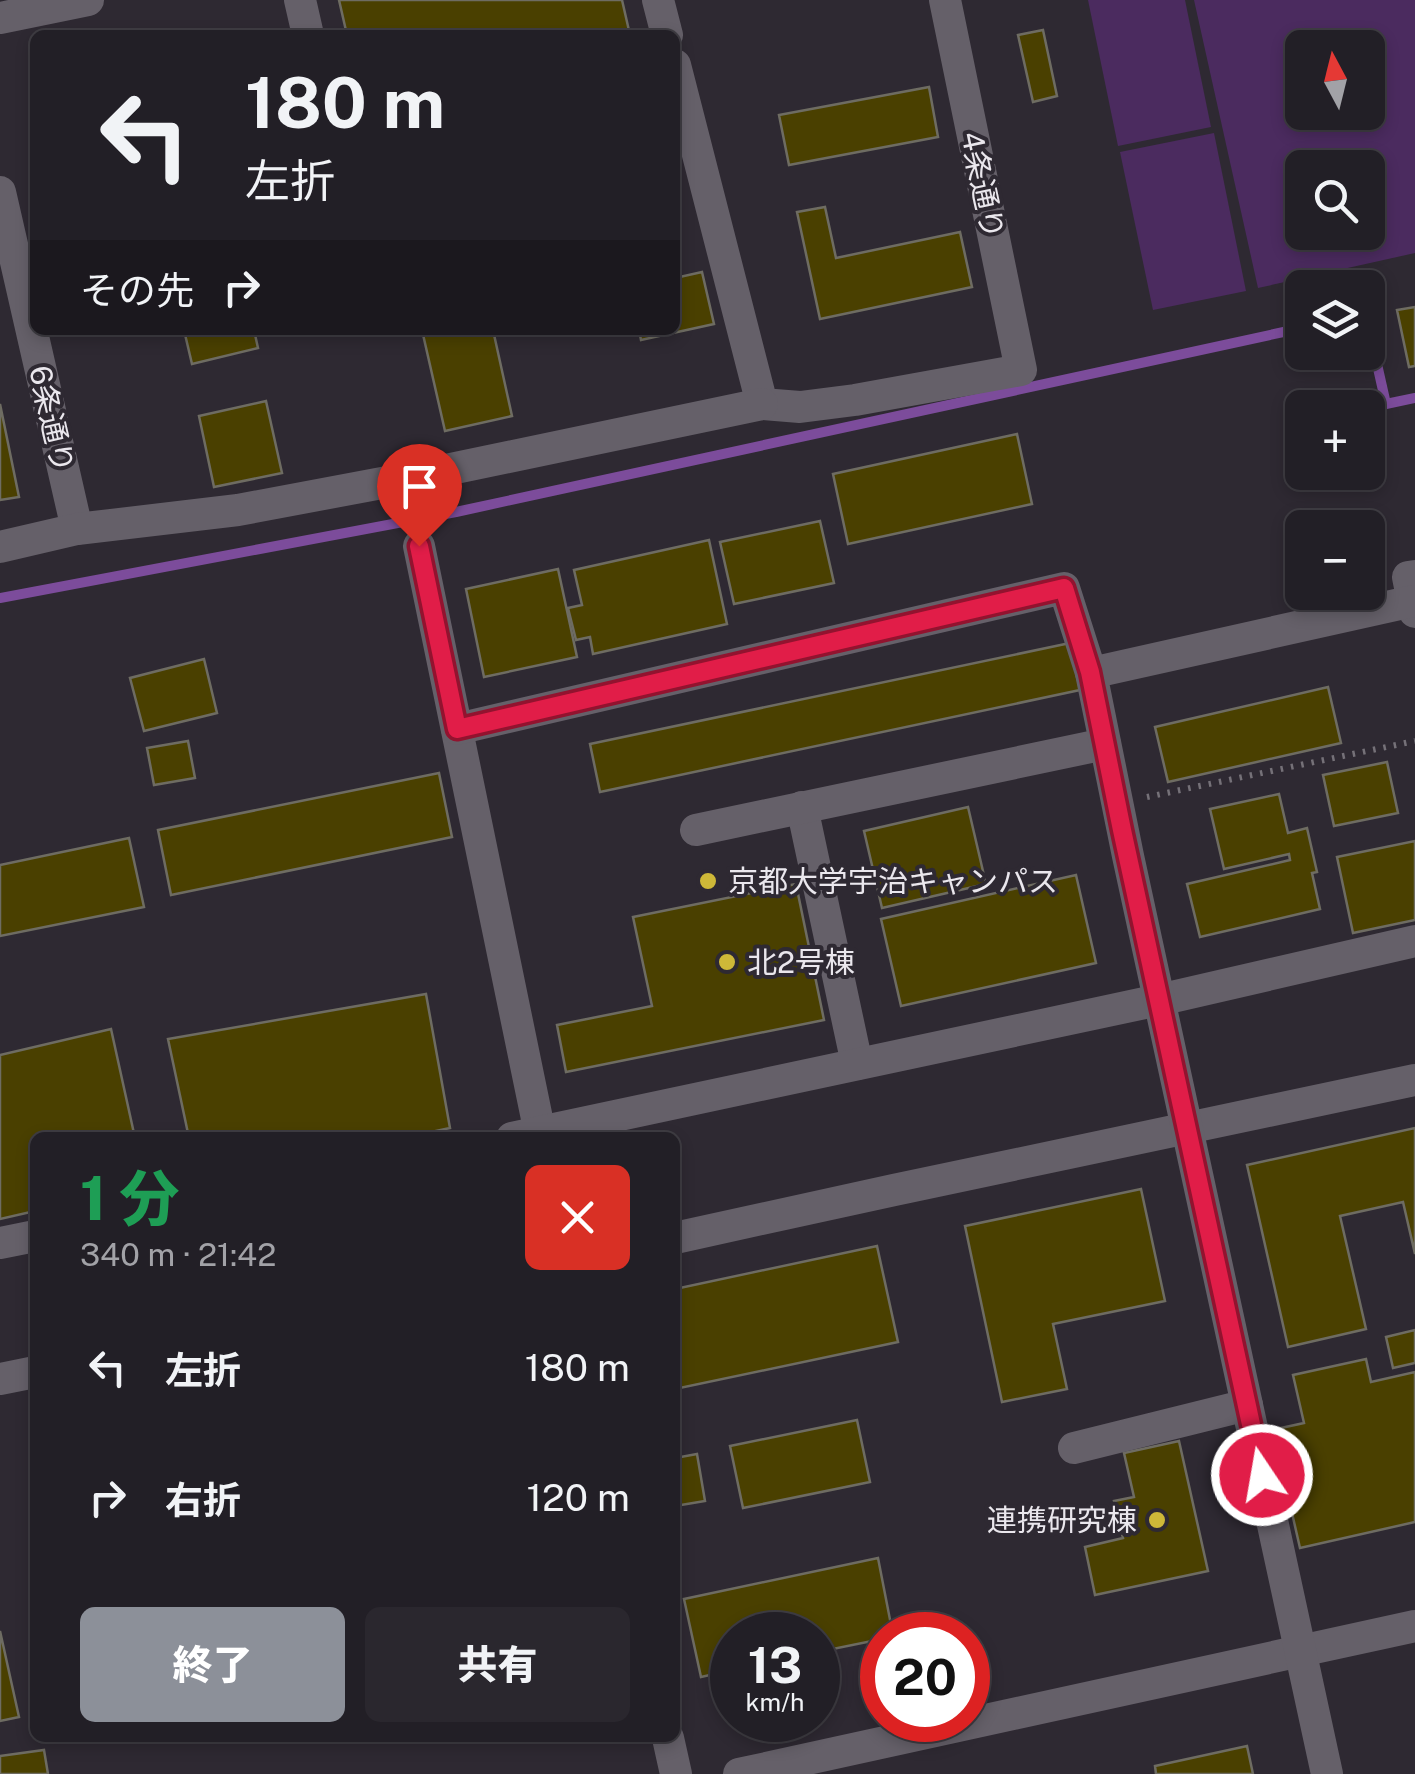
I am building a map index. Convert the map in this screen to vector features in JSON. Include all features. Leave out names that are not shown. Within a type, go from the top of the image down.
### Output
[{"type":"lane","points":[[0,18],[88,0]]},
{"type":"lane","points":[[300,0],[307,30]]},
{"type":"lane","points":[[658,0],[666,30]]},
{"type":"lane","name":"4条通り","points":[[762,404],[800,407],[1021,370],[946,0]]},
{"type":"lane","points":[[0,547],[77,529],[238,510],[398,480],[762,404],[680,84]]},
{"type":"lane","name":"6条通り","points":[[0,192],[30,323]]},
{"type":"lane","name":"6条通り","points":[[33,335],[77,529]]},
{"type":"lane","points":[[419,546],[457,729],[530,1132]]},
{"type":"lane","points":[[457,729],[1064,588],[1090,672],[1327,1774]]},
{"type":"lane","points":[[1090,672],[1414,596]]},
{"type":"lane","points":[[696,830],[1105,744]]},
{"type":"lane","points":[[802,807],[857,1064]]},
{"type":"lane","points":[[549,1132],[1415,942]]},
{"type":"lane","points":[[680,1237],[1415,1080]]},
{"type":"lane","points":[[0,1243],[30,1237]]},
{"type":"lane","points":[[0,1379],[30,1373]]},
{"type":"lane","points":[[1074,1448],[1247,1406]]},
{"type":"lane","points":[[739,1774],[1415,1626]]},
{"type":"lane","points":[[669,1742],[676,1774]]},
{"type":"path","points":[[1117,804],[1415,741]]},
{"type":"shaded area","points":[[1088,0],[1185,0],[1211,127],[1118,146]]},
{"type":"shaded area","points":[[1194,0],[1415,0],[1415,253],[1339,270],[1285,270],[1285,282],[1258,288]]},
{"type":"shaded area","points":[[1214,133],[1246,291],[1153,310],[1120,152]]},
{"type":"building","points":[[339,0],[622,0],[629,30],[346,30]]},
{"type":"building","points":[[1043,30],[1057,96],[1033,102],[1018,35]]},
{"type":"building","points":[[929,87],[938,137],[789,165],[779,115]]},
{"type":"building","points":[[825,207],[836,258],[960,232],[972,287],[820,319],[797,212]]},
{"type":"building","points":[[702,272],[714,324],[680,331],[680,277]]},
{"type":"building","points":[[1415,307],[1415,366],[1409,367],[1397,310]]},
{"type":"building","points":[[185,335],[255,335],[258,348],[192,364]]},
{"type":"building","points":[[423,335],[494,335],[512,416],[445,431]]},
{"type":"building","points":[[266,401],[282,473],[214,487],[199,416]]},
{"type":"building","points":[[0,404],[19,497],[0,500]]},
{"type":"building","points":[[1017,434],[1032,504],[848,544],[833,474]]},
{"type":"building","points":[[820,521],[834,583],[734,604],[720,542]]},
{"type":"building","points":[[709,540],[727,624],[593,654],[590,637],[576,640],[568,608],[582,605],[574,570]]},
{"type":"building","points":[[558,569],[577,657],[484,677],[466,589]]},
{"type":"building","points":[[1070,643],[1080,690],[600,792],[590,744]]},
{"type":"building","points":[[204,659],[217,713],[144,731],[130,678]]},
{"type":"building","points":[[1328,687],[1341,743],[1168,782],[1155,727]]},
{"type":"building","points":[[188,741],[195,778],[154,785],[147,748]]},
{"type":"building","points":[[1387,762],[1398,813],[1334,826],[1323,775]]},
{"type":"building","points":[[439,773],[452,837],[171,895],[158,830]]},
{"type":"building","points":[[1279,794],[1288,833],[1307,828],[1320,909],[1200,937],[1187,884],[1290,860],[1289,854],[1224,869],[1210,809]]},
{"type":"building","points":[[968,807],[986,884],[882,908],[864,831]]},
{"type":"building","points":[[129,838],[144,907],[0,936],[0,865]]},
{"type":"building","points":[[1415,841],[1415,920],[1353,933],[1337,857]]},
{"type":"building","points":[[1076,875],[1096,963],[901,1006],[881,919]]},
{"type":"building","name":"北2号棟","points":[[796,884],[824,1020],[566,1072],[557,1025],[652,1006],[633,917]]},
{"type":"building","points":[[426,994],[450,1128],[431,1132],[188,1132],[168,1039]]},
{"type":"building","points":[[111,1029],[134,1132],[30,1132],[30,1212],[0,1219],[0,1055]]},
{"type":"building","points":[[1415,1128],[1415,1254],[1403,1202],[1340,1216],[1366,1329],[1288,1347],[1247,1165]]},
{"type":"building","points":[[1141,1189],[1165,1301],[1053,1324],[1067,1389],[1002,1402],[965,1226]]},
{"type":"building","points":[[877,1246],[898,1342],[680,1388],[680,1288]]},
{"type":"building","points":[[1415,1330],[1415,1363],[1393,1368],[1386,1337]]},
{"type":"building","points":[[1366,1359],[1371,1382],[1415,1372],[1415,1522],[1300,1548],[1284,1478],[1278,1479],[1267,1431],[1304,1423],[1293,1375]]},
{"type":"building","points":[[857,1420],[870,1482],[743,1508],[730,1446]]},
{"type":"building","name":"連携研究棟","points":[[1179,1441],[1208,1571],[1095,1595],[1085,1547],[1123,1538],[1114,1501],[1134,1497],[1124,1453]]},
{"type":"building","points":[[697,1454],[705,1501],[680,1505],[680,1457]]},
{"type":"building","points":[[878,1558],[889,1612],[860,1612],[860,1643],[840,1648],[840,1612],[710,1612],[710,1675],[701,1677],[684,1599]]},
{"type":"building","points":[[0,1631],[19,1717],[0,1721]]},
{"type":"building","points":[[1247,1746],[1253,1774],[1156,1774],[1155,1766]]},
{"type":"building","points":[[44,1750],[48,1774],[0,1774],[0,1756]]},
{"type":"waterway","points":[[0,598],[456,512],[1285,332]]},
{"type":"waterway","points":[[1378,370],[1386,404],[1415,398]]},
{"type":"place","name":"京都大学宇治キャンパス","points":[[708,881]]},
{"type":"place","name":"北2号棟","points":[[727,962]]},
{"type":"place","name":"連携研究棟","points":[[1157,1520]]},
{"type":"route","points":[[419,546],[457,729],[1064,588],[1090,672],[1262,1475]]}]
